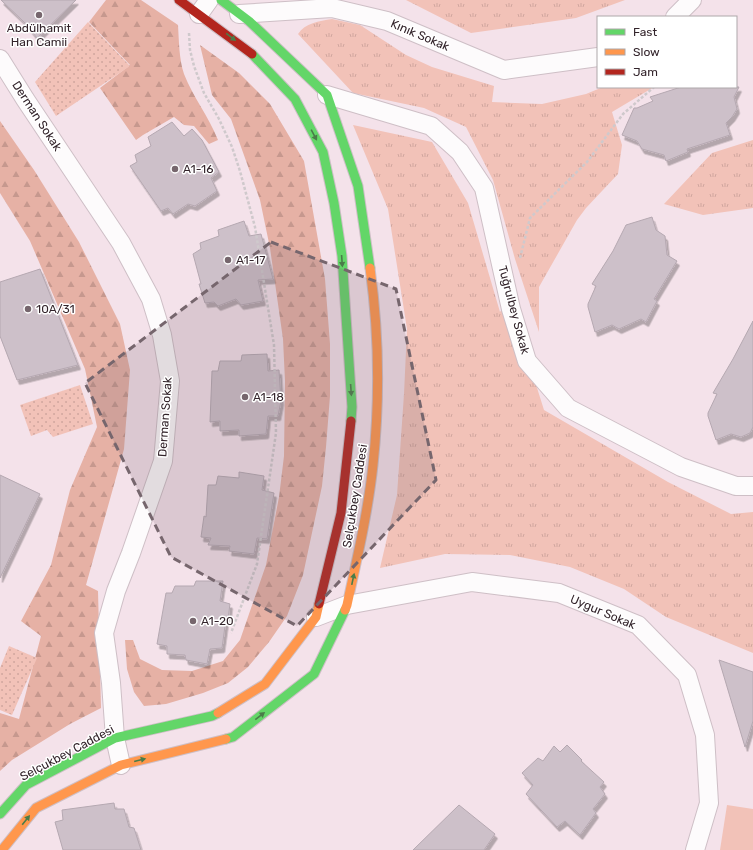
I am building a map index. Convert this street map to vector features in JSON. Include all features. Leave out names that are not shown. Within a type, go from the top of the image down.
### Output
[{"type":"street","name":"Selçukbey Caddesi","points":[[0,814],[26,785],[115,738],[212,716],[265,684],[316,617],[341,513],[352,407],[342,256],[334,203],[323,152],[295,99],[249,51],[201,8],[179,0]]},
{"type":"street","name":"Selçukbey Caddesi","points":[[2,850],[36,808],[121,765],[233,737],[314,674],[347,605],[362,535],[373,466],[378,405],[375,305],[358,186],[327,95],[249,21],[221,0]]},
{"type":"street","points":[[675,16],[692,0]]},
{"type":"street","name":"Kınık Sokak","points":[[239,14],[332,8],[387,20],[504,70],[597,57]]},
{"type":"street","name":"Derman Sokak","points":[[0,58],[25,99],[121,243],[152,299],[162,335],[170,382],[162,461],[131,553],[116,591],[104,633],[112,683],[115,738],[121,765]]},
{"type":"street","name":"Tuğrulbey Sokak","points":[[327,95],[432,126],[460,152],[484,188],[511,309],[527,361],[568,408],[681,467],[736,486],[753,486]]},
{"type":"street","name":"Uygur Sokak","points":[[316,617],[347,605],[472,582],[559,593],[638,625],[687,675],[705,735],[709,803],[695,850]]},
{"type":"path","points":[[201,8],[189,33],[190,50],[204,93],[232,147],[240,170],[255,227],[274,345],[276,433],[260,548],[257,564],[231,633]]},
{"type":"path","points":[[519,262],[530,218],[587,162],[623,114],[653,88]]},
{"type":"highlighted area","points":[[271,242],[396,289],[436,480],[297,626],[171,557],[85,383]]},
{"type":"green space","points":[[106,0],[141,0],[178,25],[180,56],[184,74],[218,140],[209,144],[194,126],[184,125],[174,117],[136,140],[100,88],[130,65],[89,22]]},
{"type":"green space","points":[[406,0],[625,0],[576,18],[471,33]]},
{"type":"green space","points":[[332,19],[360,25],[406,55],[432,67],[494,86],[492,102],[542,104],[586,94],[601,88],[652,88],[612,112],[622,145],[618,174],[586,208],[577,220],[539,287],[539,332],[515,259],[493,180],[466,127],[424,108],[353,93],[298,34],[304,27],[317,22]]},
{"type":"green space","points":[[88,22],[130,66],[56,116],[35,82]]},
{"type":"green space","points":[[200,45],[239,73],[270,104],[304,161],[325,279],[330,344],[330,396],[326,447],[322,486],[303,575],[287,616],[269,642],[248,667],[228,683],[203,693],[166,704],[144,706],[134,692],[127,669],[125,640],[133,640],[140,659],[162,670],[192,671],[223,661],[240,640],[266,565],[279,497],[284,456],[285,381],[283,339],[270,248],[260,200],[231,119],[212,95]]},
{"type":"green space","points":[[0,121],[34,170],[79,242],[120,324],[130,370],[124,449],[86,585],[98,591],[101,708],[70,724],[12,760],[0,771],[0,713],[19,719],[41,636],[21,621],[51,565],[70,490],[97,427],[85,369],[30,241],[0,193]]},
{"type":"green space","points":[[353,125],[432,142],[468,203],[500,312],[509,299],[544,410],[668,482],[731,514],[753,512],[753,653],[666,617],[624,589],[570,567],[510,555],[445,554],[380,568],[397,495],[407,329],[388,209]]},
{"type":"green space","points":[[753,140],[753,208],[703,215],[664,204],[712,153]]},
{"type":"green space","points":[[80,385],[93,424],[53,437],[47,430],[31,436],[20,405]]},
{"type":"green space","points":[[9,646],[37,658],[12,715],[0,710],[0,668]]},
{"type":"green space","points":[[727,805],[753,809],[753,850],[720,850]]},
{"type":"building","name":"Abdülhamit Han Camii","points":[[1,0],[76,0],[37,38],[24,22]]},
{"type":"building","points":[[739,87],[734,97],[737,109],[726,123],[730,135],[687,149],[688,152],[666,161],[664,155],[642,149],[637,141],[622,135],[634,108],[653,101],[650,97],[678,88]]},
{"type":"building","name":"A1-16","points":[[172,122],[184,136],[192,129],[202,140],[219,172],[211,178],[217,191],[195,206],[188,204],[173,214],[168,208],[161,211],[130,166],[137,162],[135,155],[151,146],[148,137]]},
{"type":"building","points":[[652,217],[656,230],[665,236],[667,255],[677,261],[654,299],[657,301],[646,322],[641,319],[619,329],[612,325],[595,332],[588,307],[596,286],[592,284],[613,251],[626,225]]},
{"type":"building","name":"A1-17","points":[[244,221],[249,236],[261,234],[273,279],[258,280],[263,301],[241,305],[236,299],[218,306],[214,302],[205,303],[199,284],[201,284],[193,254],[201,249],[200,243],[219,236],[218,230]]},
{"type":"building","name":"10A/31","points":[[40,269],[78,365],[17,380],[0,336],[0,282]]},
{"type":"building","points":[[753,321],[753,427],[750,433],[741,437],[731,434],[716,440],[708,416],[717,394],[713,393]]},
{"type":"building","name":"A1-18","points":[[267,354],[268,371],[279,370],[281,401],[278,416],[268,416],[266,434],[239,436],[239,430],[220,431],[220,421],[210,422],[212,371],[218,371],[220,361],[241,361],[242,355]]},
{"type":"building","points":[[239,472],[264,476],[262,490],[274,493],[267,539],[257,538],[254,554],[229,551],[230,546],[208,545],[211,538],[201,537],[204,516],[206,517],[208,485],[216,485],[218,476],[239,478]]},
{"type":"building","points":[[0,475],[40,494],[0,578]]},
{"type":"building","name":"A1-20","points":[[196,581],[223,581],[220,601],[230,604],[228,619],[226,619],[222,648],[210,649],[207,664],[186,660],[185,655],[167,654],[167,646],[157,644],[166,593],[172,593],[175,586],[194,586]]},
{"type":"building","points":[[719,660],[753,672],[753,721],[745,747]]},
{"type":"building","points":[[567,745],[582,760],[581,761],[604,782],[600,787],[605,794],[593,809],[596,813],[580,835],[565,821],[557,827],[526,794],[533,785],[522,773],[538,758],[543,761],[554,746],[560,752]]},
{"type":"building","points":[[114,803],[115,809],[124,809],[129,827],[134,828],[141,850],[63,850],[55,822],[63,820],[62,810]]},
{"type":"building","points":[[459,805],[495,834],[484,850],[413,850]]},
{"type":"traffic: fast","points":[[221,0],[249,21],[327,95],[358,186],[370,268]]},
{"type":"traffic: fast","points":[[252,54],[295,99],[323,152],[334,203],[342,256],[352,407],[351,421]]},
{"type":"traffic: fast","points":[[226,739],[233,737],[314,674],[345,610]]},
{"type":"traffic: fast","points":[[0,814],[26,785],[115,738],[212,716],[218,713]]},
{"type":"traffic: slow","points":[[345,610],[358,553],[371,483],[377,416],[377,341],[370,268]]},
{"type":"traffic: slow","points":[[218,713],[265,684],[316,617],[319,604]]},
{"type":"traffic: slow","points":[[2,850],[36,808],[121,765],[226,739]]},
{"type":"traffic: jam","points":[[179,0],[252,54]]},
{"type":"traffic: jam","points":[[319,604],[341,513],[351,421]]},
{"type":"place","name":"Abdülhamit Han Camii","points":[[39,15]]},
{"type":"place","name":"A1-16","points":[[175,169]]},
{"type":"place","name":"A1-17","points":[[228,260]]},
{"type":"place","name":"10A/31","points":[[28,309]]},
{"type":"place","name":"A1-18","points":[[245,397]]},
{"type":"place","name":"A1-20","points":[[193,621]]}]
